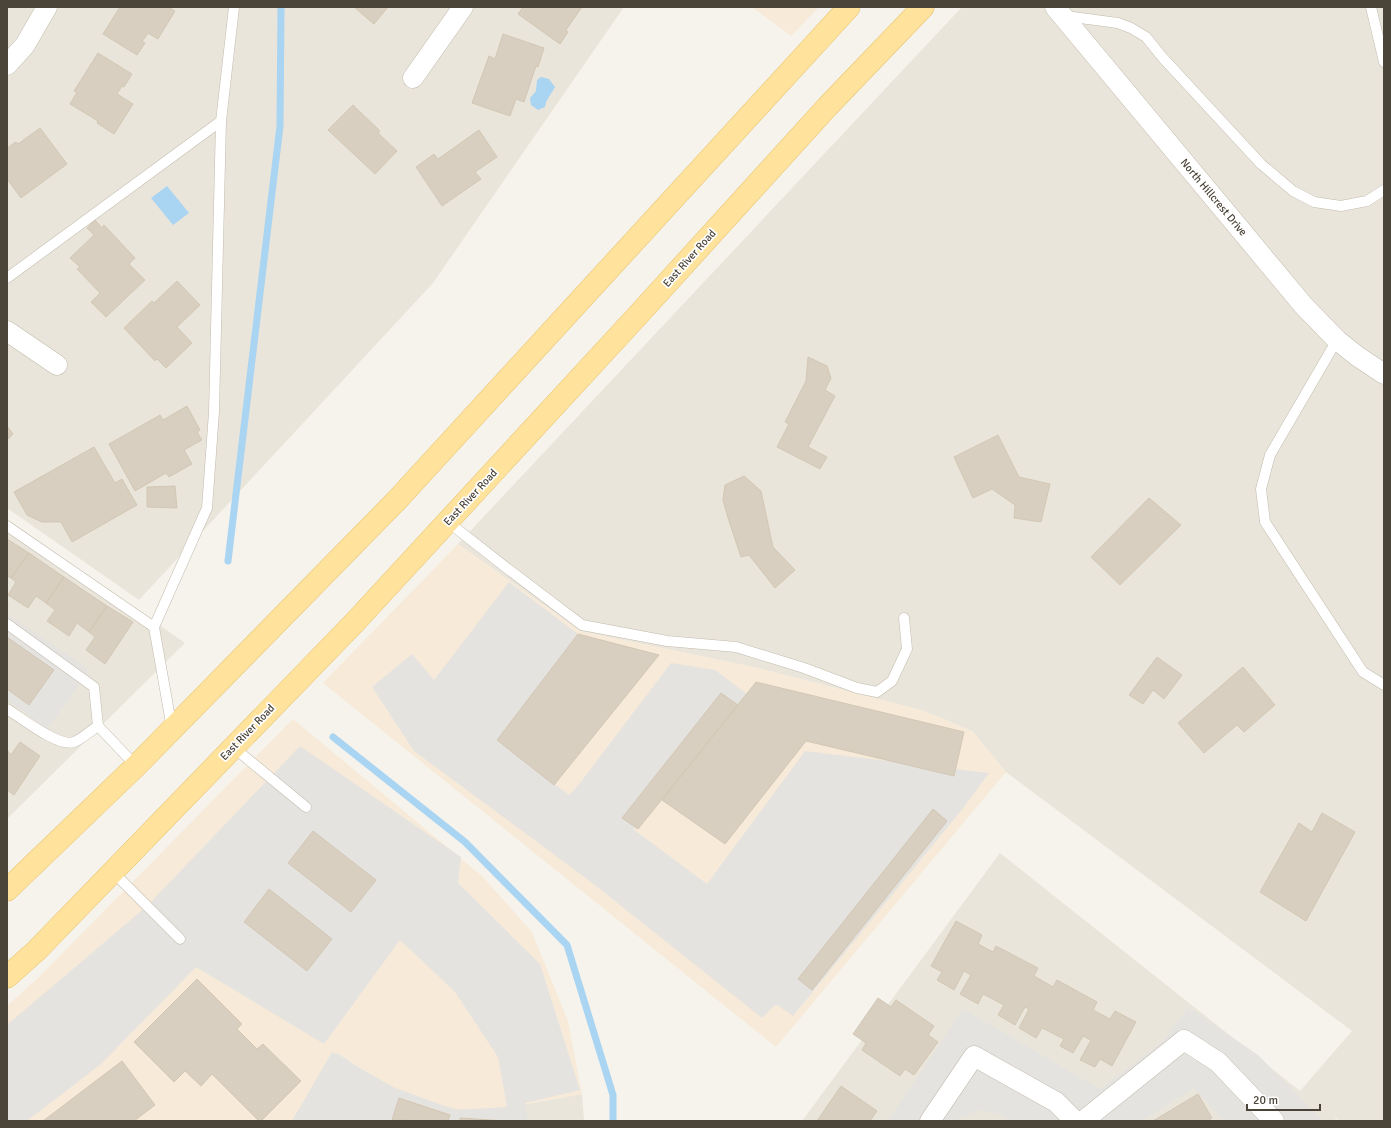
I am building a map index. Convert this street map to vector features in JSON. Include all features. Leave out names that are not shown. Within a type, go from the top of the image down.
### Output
[{"type":"main road","points":[[7,890],[172,730],[398,499],[849,7]]},
{"type":"main road","name":"East River Road","points":[[7,978],[36,951],[355,622],[822,112],[923,7]]},
{"type":"street","points":[[7,65],[25,45],[47,7]]},
{"type":"street","points":[[413,78],[462,7]]},
{"type":"street","name":"North Hillcrest Drive","points":[[1059,11],[1303,305],[1337,340],[1357,356],[1384,374]]},
{"type":"street","points":[[7,331],[57,365]]},
{"type":"street","points":[[1083,1121],[1184,1040],[1218,1062],[1274,1121]]},
{"type":"street","points":[[930,1121],[974,1056],[1056,1102],[1075,1121]]},
{"type":"lane","points":[[172,730],[154,627],[207,508],[214,412],[221,121],[234,7]]},
{"type":"lane","points":[[1371,7],[1384,62]]},
{"type":"lane","points":[[1059,11],[1118,23],[1131,28],[1146,37],[1163,58],[1261,164],[1293,191],[1314,202],[1341,206],[1367,201],[1384,190]]},
{"type":"lane","points":[[7,278],[221,121]]},
{"type":"lane","points":[[1337,340],[1270,455],[1261,489],[1264,516],[1265,522],[1363,672],[1384,685]]},
{"type":"lane","points":[[448,522],[582,625],[667,641],[736,647],[804,668],[857,688],[877,692],[892,681],[906,650],[904,618]]},
{"type":"lane","points":[[7,526],[154,627]]},
{"type":"lane","points":[[7,624],[94,687],[98,726],[136,766]]},
{"type":"lane","points":[[7,709],[42,732],[61,742],[72,742],[98,726]]},
{"type":"lane","points":[[233,747],[306,807]]},
{"type":"lane","points":[[113,872],[180,938]]},
{"type":"shaded area","points":[[7,7],[624,7],[433,283],[139,600],[7,508]]},
{"type":"shaded area","points":[[752,7],[819,7],[791,36]]},
{"type":"shaded area","points":[[962,7],[1384,7],[1384,1121],[1340,1121],[1333,1116],[1338,1121],[802,1121],[1000,853],[1300,1091],[1352,1031],[1006,772],[972,731],[924,711],[758,668],[580,631],[458,544]]},
{"type":"shaded area","points":[[7,519],[185,643],[7,819]]},
{"type":"shaded area","points":[[458,544],[580,631],[758,668],[924,711],[972,731],[1006,772],[776,1047],[323,683]]},
{"type":"shaded area","points":[[509,582],[578,634],[498,740],[569,795],[580,783],[671,663],[715,670],[747,694],[638,829],[635,827],[633,829],[707,884],[805,751],[989,773],[964,807],[793,1016],[777,1005],[774,1006],[762,1018],[591,882],[414,751],[372,687],[412,654],[434,680]]},
{"type":"shaded area","points":[[7,614],[90,670],[47,729],[7,700]]},
{"type":"shaded area","points":[[293,719],[482,876],[532,932],[568,1021],[582,1094],[476,1113],[417,1100],[385,1086],[338,1052],[291,1121],[7,1121],[7,1006],[40,976]]},
{"type":"shaded area","points":[[300,746],[461,857],[458,883],[540,964],[580,1090],[525,1103],[528,1121],[292,1121],[332,1052],[393,1087],[455,1110],[507,1107],[498,1057],[455,992],[400,940],[324,1044],[196,967],[101,1064],[27,1121],[7,1121],[7,1025],[147,906]]},
{"type":"shaded area","points":[[1188,1007],[1258,1055],[1324,1121],[1224,1121],[1194,1088],[1141,1121],[1011,1121],[999,1114],[981,1110],[953,1121],[888,1121],[963,1009],[1100,1089],[1161,1043]]},
{"type":"shaded area","points":[[337,1052],[385,1086],[476,1113],[582,1094],[584,1121],[291,1121]]},
{"type":"water","points":[[541,77],[549,79],[555,87],[546,102],[545,107],[538,110],[531,105],[530,98],[536,91],[537,80]]},
{"type":"water","points":[[167,186],[189,213],[173,225],[151,198]]},
{"type":"building","points":[[120,7],[168,7],[175,11],[158,39],[148,33],[142,42],[145,43],[137,55],[103,34]]},
{"type":"building","points":[[354,7],[388,7],[374,24]]},
{"type":"building","points":[[523,7],[582,7],[566,30],[568,32],[560,44],[518,14]]},
{"type":"building","points":[[503,34],[544,48],[538,67],[536,66],[524,102],[516,99],[510,116],[472,103],[489,56],[495,59]]},
{"type":"building","points":[[98,53],[132,74],[124,87],[122,86],[117,94],[133,104],[114,134],[97,123],[98,121],[70,104],[77,92],[74,91]]},
{"type":"building","points":[[353,105],[380,131],[378,133],[397,151],[375,174],[328,130]]},
{"type":"building","points":[[40,128],[67,164],[21,198],[7,179],[7,148],[16,142],[18,144]]},
{"type":"building","points":[[479,130],[497,157],[475,172],[481,179],[442,206],[416,167],[434,154],[438,159]]},
{"type":"building","points":[[95,220],[102,228],[104,225],[135,258],[129,264],[145,280],[106,317],[91,302],[100,293],[77,269],[80,267],[70,258],[94,235],[87,228]]},
{"type":"building","points":[[177,281],[200,305],[177,327],[192,343],[166,368],[157,359],[155,361],[124,328],[152,301],[154,303]]},
{"type":"building","points":[[808,357],[827,366],[831,378],[825,390],[835,396],[808,447],[827,457],[820,469],[777,447],[789,424],[785,422],[806,381]]},
{"type":"building","points":[[187,406],[200,430],[197,432],[202,440],[184,450],[192,464],[169,477],[166,473],[135,491],[109,444],[160,415],[163,420]]},
{"type":"building","points":[[7,426],[13,434],[7,440]]},
{"type":"building","points":[[998,435],[1019,477],[1050,484],[1041,522],[1014,518],[1015,505],[992,489],[973,498],[954,457]]},
{"type":"building","points":[[94,447],[115,483],[122,479],[137,505],[72,542],[61,522],[42,522],[27,515],[14,492]]},
{"type":"building","points":[[744,476],[761,491],[773,547],[795,570],[775,588],[749,555],[741,557],[723,500],[725,485]]},
{"type":"building","points":[[175,486],[177,508],[147,507],[147,487]]},
{"type":"building","points":[[1149,498],[1181,525],[1120,585],[1091,557]]},
{"type":"building","points":[[7,539],[29,553],[11,578],[7,576]]},
{"type":"building","points":[[29,553],[64,577],[46,603],[36,596],[28,608],[8,595],[16,582],[11,578]]},
{"type":"building","points":[[64,577],[107,606],[89,632],[77,623],[69,636],[47,621],[55,610],[46,603]]},
{"type":"building","points":[[107,606],[133,622],[105,664],[86,650],[95,637],[89,632]]},
{"type":"building","points":[[578,634],[659,655],[554,785],[497,740]]},
{"type":"building","points":[[7,637],[54,670],[29,705],[7,689]]},
{"type":"building","points":[[1157,657],[1182,675],[1164,699],[1153,690],[1143,704],[1129,695]]},
{"type":"building","points":[[1243,667],[1275,705],[1244,732],[1237,725],[1204,753],[1178,723]]},
{"type":"building","points":[[756,682],[964,732],[954,776],[806,741],[725,844],[662,800]]},
{"type":"building","points":[[721,693],[738,705],[638,829],[622,818]]},
{"type":"building","points":[[20,742],[40,756],[14,795],[7,790],[7,750],[11,755]]},
{"type":"building","points":[[933,809],[947,821],[812,990],[798,979]]},
{"type":"building","points":[[1322,813],[1355,832],[1306,921],[1260,892],[1299,823],[1312,832]]},
{"type":"building","points":[[313,831],[376,880],[351,912],[288,863]]},
{"type":"building","points":[[269,889],[332,939],[307,971],[244,922]]},
{"type":"building","points":[[956,921],[982,935],[978,944],[993,952],[996,946],[1038,968],[1034,976],[1053,987],[1057,980],[1097,1002],[1093,1010],[1110,1019],[1115,1011],[1136,1022],[1112,1066],[1100,1059],[1095,1067],[1080,1060],[1091,1040],[1083,1036],[1073,1053],[1060,1046],[1064,1039],[1042,1028],[1036,1038],[1019,1028],[1029,1009],[1025,1007],[1015,1025],[998,1015],[1004,1005],[983,994],[978,1004],[960,994],[971,975],[964,971],[954,990],[937,980],[942,972],[931,966]]},
{"type":"building","points":[[197,979],[242,1024],[237,1029],[257,1049],[263,1044],[301,1081],[261,1121],[259,1121],[212,1074],[201,1086],[185,1071],[174,1082],[134,1042]]},
{"type":"building","points":[[878,998],[891,1007],[896,1000],[934,1026],[928,1035],[938,1042],[914,1075],[905,1069],[900,1076],[862,1050],[866,1043],[853,1034]]},
{"type":"building","points":[[122,1061],[155,1105],[134,1121],[43,1121]]},
{"type":"building","points":[[841,1086],[877,1111],[870,1121],[817,1121]]},
{"type":"building","points":[[1198,1094],[1212,1118],[1207,1121],[1153,1121]]},
{"type":"building","points":[[399,1098],[450,1115],[448,1121],[392,1120]]},
{"type":"building","points":[[460,1118],[506,1121],[460,1121]]},
{"type":"waterway","points":[[228,561],[280,126],[281,7]]},
{"type":"waterway","points":[[333,737],[465,842],[567,945],[613,1095],[613,1121]]}]
